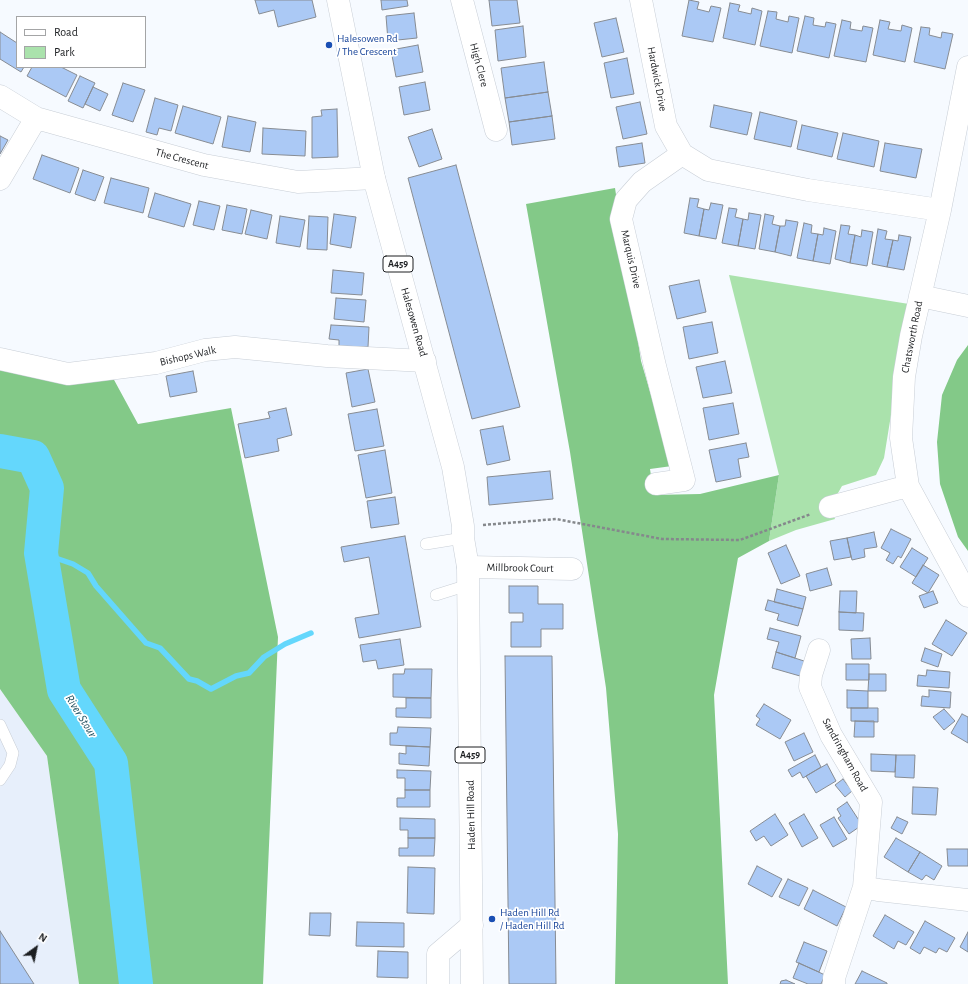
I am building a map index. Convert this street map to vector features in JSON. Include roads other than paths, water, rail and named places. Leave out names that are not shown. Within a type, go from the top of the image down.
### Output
[{"type":"street","name":"Halesowen Road","points":[[338,0],[374,178],[453,467],[463,532]]},
{"type":"street","name":"High Clere","points":[[462,0],[496,130]]},
{"type":"street","name":"Hardwick Drive","points":[[641,0],[666,126],[682,154]]},
{"type":"street","name":"Chatsworth Road","points":[[968,67],[940,210],[920,296],[904,377],[901,438],[908,486],[968,596]]},
{"type":"street","name":"The Crescent","points":[[0,96],[36,118],[204,165],[298,182],[374,178]]},
{"type":"street","points":[[0,179],[36,118]]},
{"type":"street","points":[[682,154],[708,170],[808,190],[940,210]]},
{"type":"street","name":"Marquis Drive","points":[[656,484],[684,480],[655,366],[621,219],[626,200],[642,182],[682,154]]},
{"type":"street","points":[[920,296],[968,306]]},
{"type":"street","name":"Bishops Walk","points":[[0,358],[68,374],[156,363],[206,350],[235,347],[327,356],[425,361]]},
{"type":"street","points":[[830,507],[908,486]]},
{"type":"street","name":"Haden Hill Road","points":[[463,532],[468,576],[472,984]]},
{"type":"street","name":"Millbrook Court","points":[[468,576],[572,569]]},
{"type":"street","name":"Sandringham Road","points":[[819,650],[811,675],[810,687],[831,735],[871,802],[864,887],[834,978],[834,984]]},
{"type":"street","points":[[864,887],[878,890],[968,900]]},
{"type":"street","points":[[438,984],[438,954],[472,925]]},
{"type":"lane","points":[[426,544],[463,532]]},
{"type":"lane","points":[[436,595],[468,576]]},
{"type":"lane","points":[[0,725],[12,753],[10,765],[0,780]]},
{"type":"waterway","name":"River Stour","points":[[0,451],[33,457],[47,488],[41,553],[64,690],[111,763],[136,984]]},
{"type":"waterway","points":[[41,553],[73,564],[88,573],[96,586],[146,643],[160,648],[189,679],[197,681],[211,689],[236,676],[249,673],[264,657],[285,644],[311,633]]},
{"type":"place","name":"Halesowen Rd / The Crescent","points":[[329,45]]},
{"type":"place","name":"Haden Hill Rd / Haden Hill Rd","points":[[492,919]]}]
